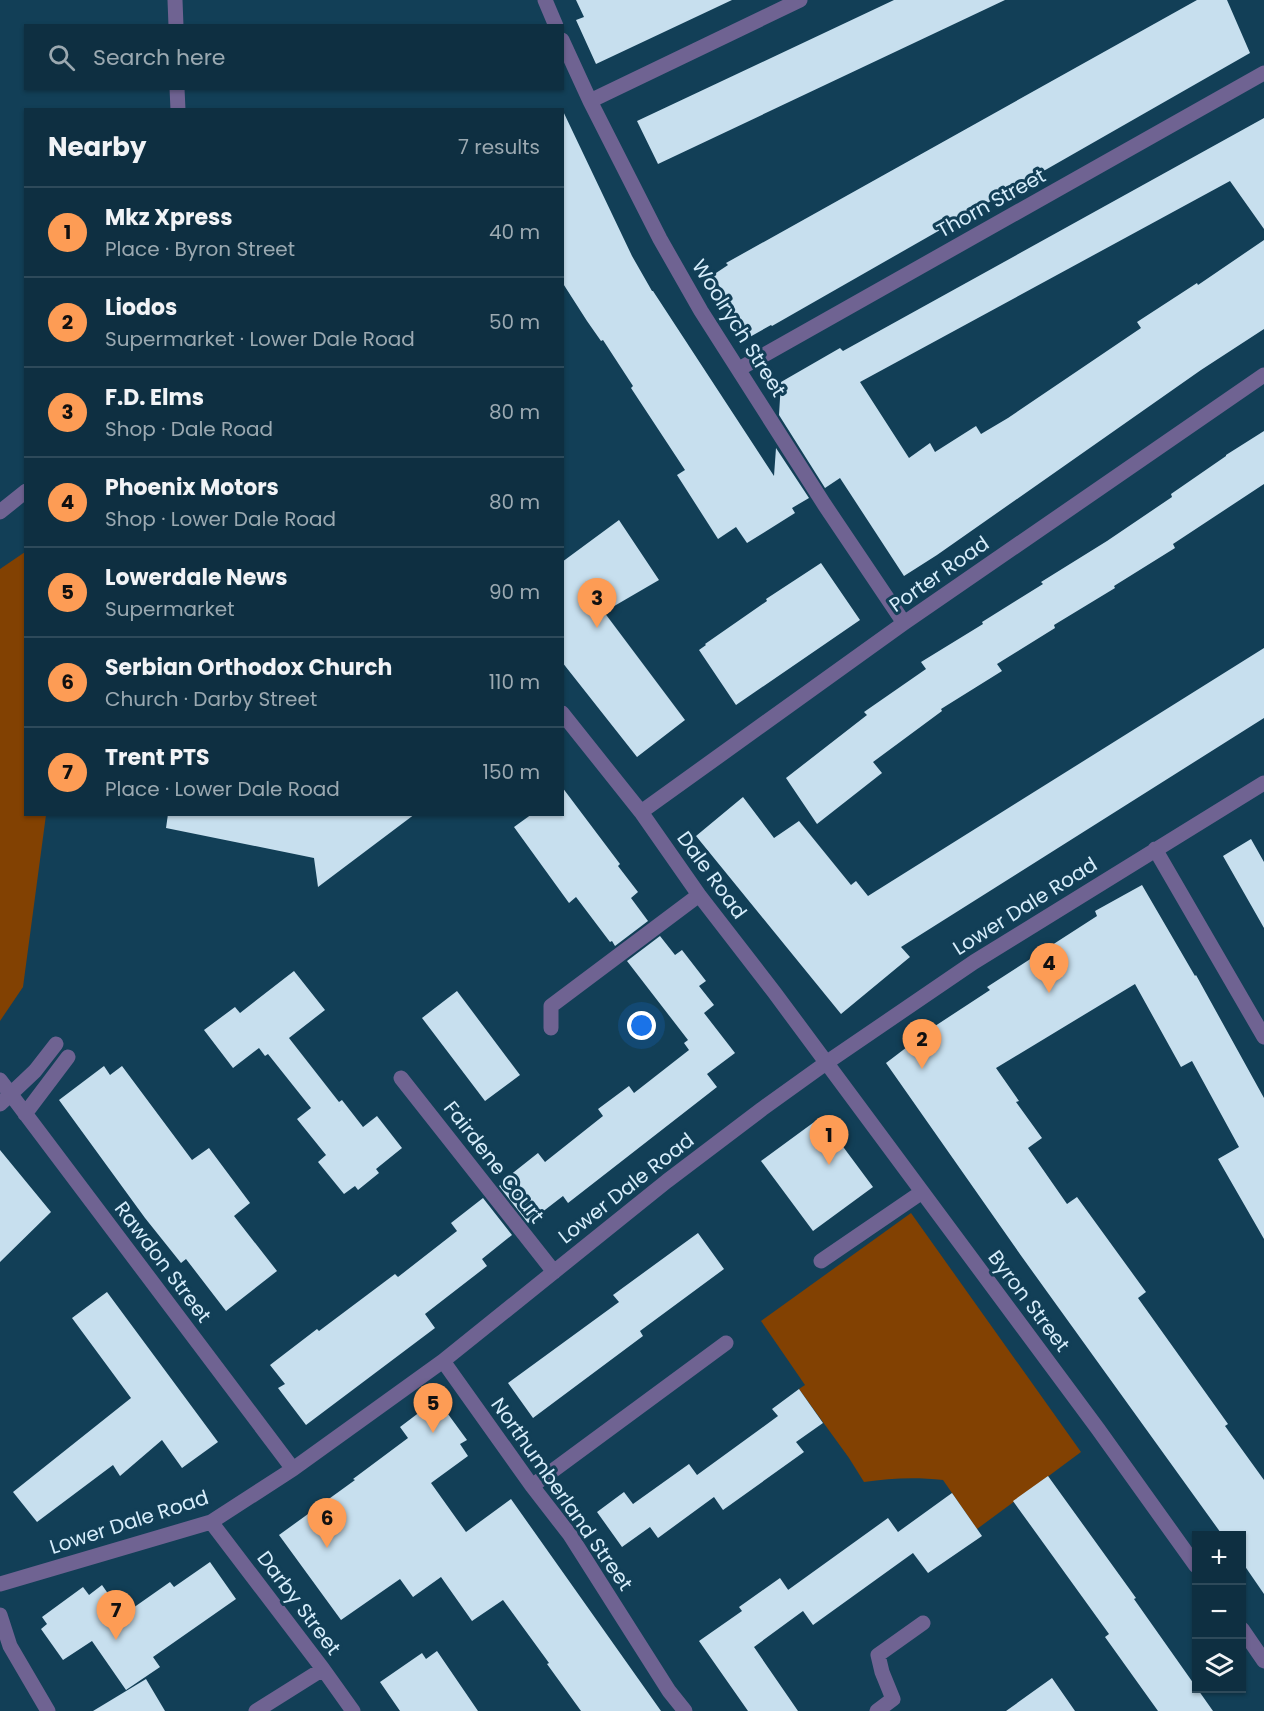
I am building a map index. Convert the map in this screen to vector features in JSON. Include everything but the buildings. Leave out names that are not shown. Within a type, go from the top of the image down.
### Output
[{"type":"street","points":[[175,0],[176,24]]},
{"type":"street","points":[[545,0],[555,24]]},
{"type":"street","points":[[590,101],[800,0]]},
{"type":"street","name":"Woolrych Street","points":[[564,44],[660,239],[701,311],[824,504],[904,623]]},
{"type":"street","name":"Thorn Street","points":[[739,369],[1264,74]]},
{"type":"street","points":[[177,90],[178,108]]},
{"type":"street","name":"Porter Road","points":[[641,813],[904,623],[1264,375]]},
{"type":"street","points":[[0,512],[24,493]]},
{"type":"street","name":"Dale Road","points":[[564,716],[641,813],[699,895],[826,1063]]},
{"type":"street","name":"Lower Dale Road","points":[[0,1584],[211,1522],[293,1469],[443,1361],[667,1181],[826,1063],[974,962],[1264,783]]},
{"type":"street","points":[[1155,849],[1264,1037]]},
{"type":"street","points":[[551,1028],[551,1006],[699,895]]},
{"type":"street","points":[[5,1099],[36,1071],[56,1044]]},
{"type":"street","points":[[25,1114],[68,1057]]},
{"type":"street","name":"Byron Street","points":[[826,1063],[1192,1559]]},
{"type":"street","name":"Fairdene Court","points":[[401,1078],[554,1272]]},
{"type":"street","name":"Rawdon Street","points":[[0,1080],[5,1099],[25,1114],[293,1469]]},
{"type":"street","points":[[821,1261],[922,1192]]},
{"type":"street","points":[[532,1486],[726,1343]]},
{"type":"street","name":"Northumberland Street","points":[[443,1361],[532,1486],[570,1535],[662,1680],[685,1711]]},
{"type":"street","name":"Darby Street","points":[[211,1522],[353,1711]]},
{"type":"street","points":[[0,1615],[10,1646],[48,1711]]},
{"type":"street","points":[[877,1711],[893,1699],[882,1672],[879,1655],[924,1623]]},
{"type":"street","points":[[1246,1635],[1264,1661]]},
{"type":"street","points":[[256,1711],[323,1669]]},
{"type":"shaded area","points":[[24,553],[24,816],[46,816],[23,987],[0,1021],[0,569]]},
{"type":"shaded area","points":[[911,1213],[1081,1452],[977,1529],[943,1480],[903,1478],[864,1482],[799,1389],[805,1385],[761,1321]]},
{"type":"place","name":"F.D. Elms","points":[[597,628]]},
{"type":"place","name":"Phoenix Motors","points":[[1049,993]]},
{"type":"place","name":"Liodos","points":[[922,1069]]},
{"type":"place","name":"Mkz Xpress","points":[[829,1165]]},
{"type":"place","name":"Lowerdale News","points":[[433,1433]]},
{"type":"place","name":"Serbian Orthodox Church","points":[[327,1548]]},
{"type":"place","name":"Trent PTS","points":[[116,1640]]}]
